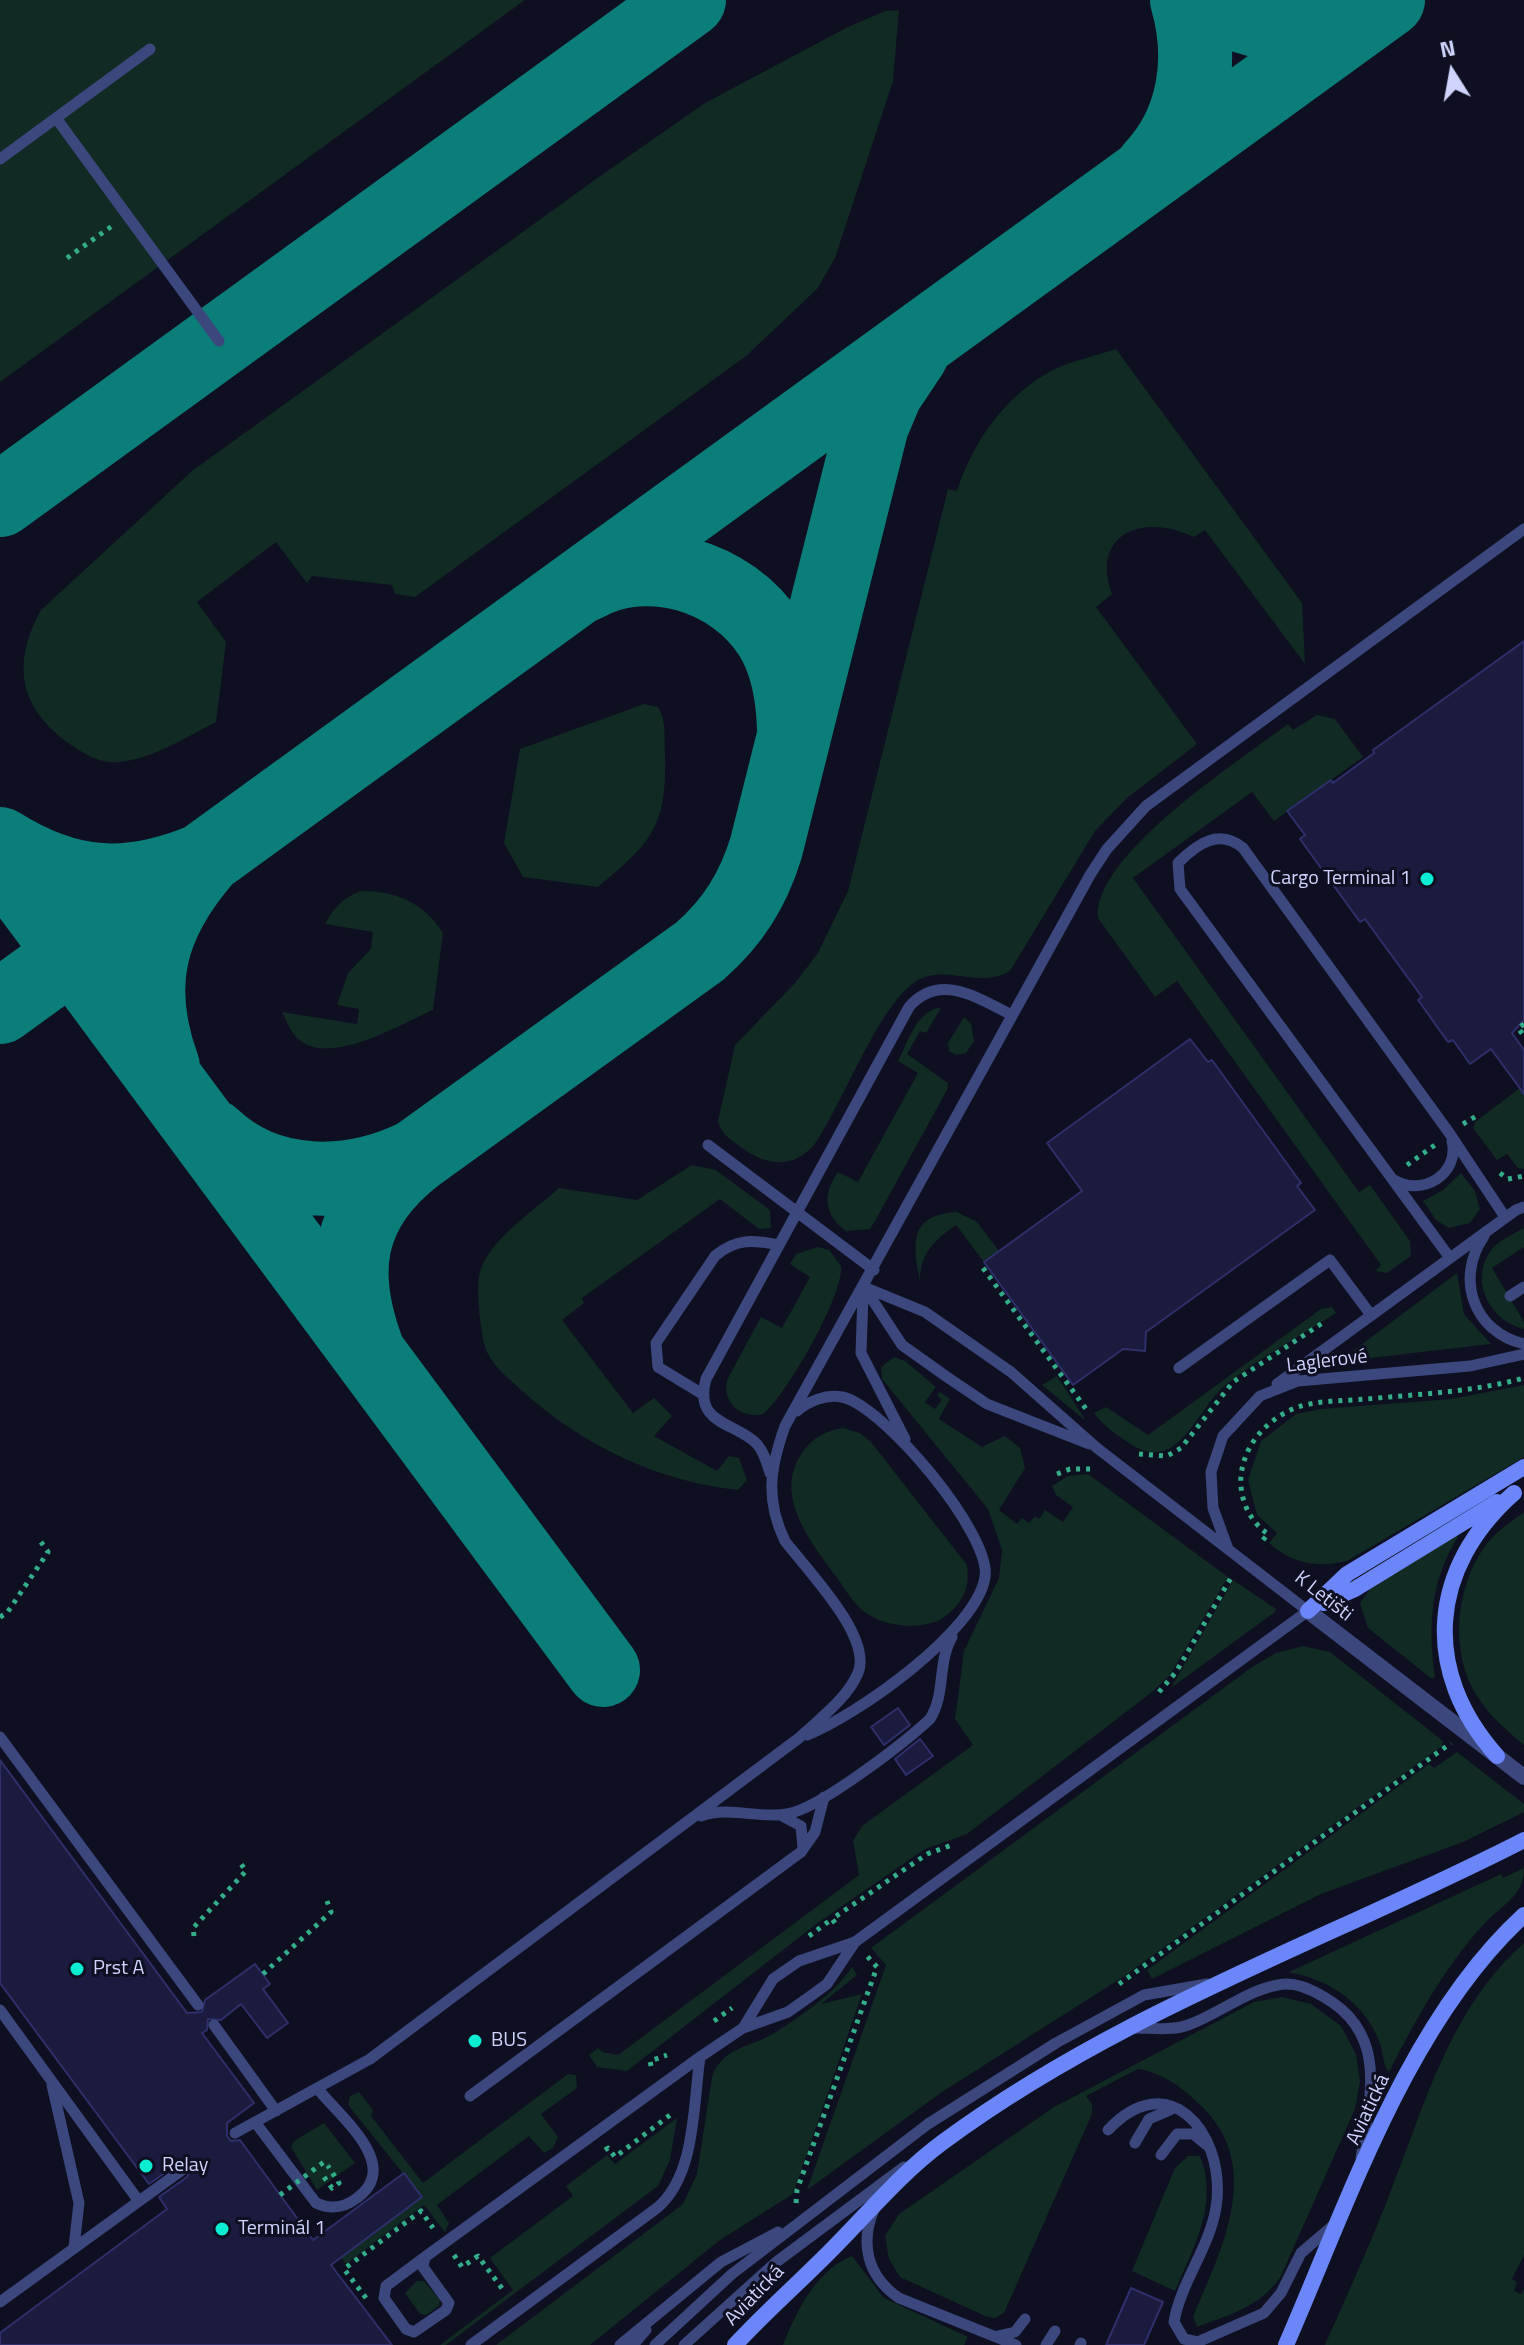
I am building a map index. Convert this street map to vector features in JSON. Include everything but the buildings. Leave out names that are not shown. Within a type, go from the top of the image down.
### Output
[{"type":"main road","points":[[1308,1611],[1347,1574],[1524,1467]]},
{"type":"main road","points":[[1308,1611],[1355,1589],[1468,1516],[1519,1491]]},
{"type":"main road","points":[[1497,1756],[1475,1730],[1458,1700],[1450,1678],[1444,1632],[1446,1610],[1458,1565],[1481,1526],[1519,1491]]},
{"type":"main road","points":[[1130,2028],[1524,1840]]},
{"type":"main road","name":"Aviatická","points":[[1286,2345],[1394,2101],[1439,2017],[1467,1975],[1524,1915]]},
{"type":"main road","name":"Aviatická","points":[[735,2345],[842,2239],[880,2196],[942,2143],[1003,2102],[1130,2028]]},
{"type":"street","name":"K Letišti","points":[[1308,1611],[1524,1777]]},
{"type":"lane","points":[[0,159],[150,49]]},
{"type":"lane","points":[[56,118],[219,341]]},
{"type":"lane","points":[[770,1474],[785,1426],[1107,849],[1146,806],[1524,529]]},
{"type":"lane","points":[[1450,1258],[1395,1174],[1180,889],[1178,863],[1185,855],[1220,837],[1243,848],[1455,1131],[1505,1217]]},
{"type":"lane","points":[[235,2133],[370,2059],[799,1738],[848,1689],[857,1676],[861,1653],[851,1628],[785,1541],[772,1508],[770,1474],[757,1444],[715,1418],[704,1395],[706,1379],[796,1211],[917,998],[926,993],[953,988],[1012,1015]]},
{"type":"lane","points":[[1395,1174],[1415,1187],[1444,1173],[1454,1150],[1455,1131]]},
{"type":"lane","points":[[708,1145],[874,1270]]},
{"type":"lane","points":[[1260,1396],[1520,1208],[1524,1197]]},
{"type":"lane","points":[[1493,1227],[1471,1261],[1472,1301],[1496,1333],[1524,1344]]},
{"type":"lane","points":[[704,1395],[658,1367],[656,1343],[715,1256],[728,1244],[754,1240],[779,1245]]},
{"type":"lane","points":[[1179,1368],[1330,1260],[1371,1315]]},
{"type":"lane","points":[[864,1287],[925,1312],[1011,1372],[1097,1448]]},
{"type":"lane","points":[[864,1287],[902,1345],[987,1404],[1097,1448]]},
{"type":"lane","points":[[864,1287],[861,1353],[912,1453]]},
{"type":"lane","points":[[1510,1296],[1524,1287]]},
{"type":"lane","name":"Laglerové","points":[[1229,1549],[1213,1508],[1211,1472],[1223,1436],[1260,1396],[1298,1381],[1470,1366],[1524,1354]]},
{"type":"lane","points":[[776,1816],[801,1811],[824,1797],[930,1719],[941,1694],[944,1655],[956,1629],[981,1590],[985,1562],[967,1524],[912,1453],[880,1420],[844,1398],[830,1397],[807,1403],[785,1426]]},
{"type":"lane","name":"K Letišti","points":[[1097,1448],[1308,1611]]},
{"type":"lane","points":[[743,2028],[773,1979],[799,1961],[855,1942],[1308,1611]]},
{"type":"lane","points":[[799,1738],[837,1723],[936,1649],[956,1629]]},
{"type":"lane","points":[[0,1737],[198,2005]]},
{"type":"lane","points":[[470,2096],[801,1852],[815,1832],[824,1797]]},
{"type":"lane","points":[[687,1822],[723,1811],[792,1819],[801,1826],[805,1838],[801,1852]]},
{"type":"lane","points":[[425,2257],[423,2267],[449,2303],[446,2310],[414,2332],[406,2329],[382,2294],[386,2286],[425,2257],[700,2057],[743,2028],[788,2012],[827,1984],[855,1942]]},
{"type":"lane","points":[[655,2345],[732,2274],[928,2124],[1056,2043],[1144,1995],[1228,1980]]},
{"type":"lane","points":[[1130,2028],[1186,2026],[1251,1994],[1283,1984],[1299,1985],[1327,1998],[1350,2018],[1359,2031],[1373,2074],[1358,2182]]},
{"type":"lane","points":[[0,2010],[138,2200]]},
{"type":"lane","points":[[214,2025],[276,2111]]},
{"type":"lane","points":[[471,2345],[657,2208],[675,2190],[684,2167],[700,2057]]},
{"type":"lane","points":[[51,2080],[79,2203],[74,2247]]},
{"type":"lane","points":[[255,2122],[309,2197],[331,2208],[351,2203],[372,2185],[375,2176],[373,2160],[317,2088]]},
{"type":"lane","points":[[1108,2130],[1117,2120],[1140,2108],[1166,2106],[1196,2119],[1214,2154],[1217,2184],[1214,2216],[1174,2322],[1184,2339],[1194,2343],[1264,2313],[1281,2293],[1301,2253],[1342,2217]]},
{"type":"lane","points":[[1135,2143],[1149,2119],[1166,2110],[1179,2110]]},
{"type":"lane","points":[[1161,2155],[1171,2138],[1186,2133],[1200,2137],[1214,2154]]},
{"type":"lane","points":[[684,2345],[775,2263],[873,2188],[942,2143]]},
{"type":"lane","points":[[0,2302],[182,2170]]},
{"type":"lane","points":[[880,2196],[866,2240],[867,2259],[885,2288],[899,2298],[1016,2345]]},
{"type":"lane","points":[[620,2345],[721,2262],[802,2218]]},
{"type":"lane","points":[[633,2345],[683,2293]]},
{"type":"lane","points":[[994,2336],[1015,2332],[1025,2319]]},
{"type":"lane","points":[[1046,2345],[1055,2331]]},
{"type":"path","points":[[67,258],[126,216]]},
{"type":"path","points":[[1524,1024],[1518,1028],[1524,1036]]},
{"type":"path","points":[[1455,1131],[1478,1115]]},
{"type":"path","points":[[1395,1174],[1439,1143]]},
{"type":"path","points":[[983,1268],[1092,1417]]},
{"type":"path","points":[[1136,1453],[1157,1457],[1181,1448],[1233,1382],[1326,1321]]},
{"type":"path","points":[[1263,1540],[1268,1534],[1259,1528],[1246,1508],[1241,1474],[1256,1436],[1280,1415],[1307,1404],[1462,1391],[1524,1378]]},
{"type":"path","points":[[0,1617],[7,1613],[48,1552],[41,1542]]},
{"type":"path","points":[[1150,1700],[1170,1682],[1233,1574]]},
{"type":"path","points":[[835,1923],[832,1919],[927,1854],[955,1844]]},
{"type":"path","points":[[194,1936],[193,1928],[246,1871],[239,1861]]},
{"type":"path","points":[[263,1974],[331,1912],[327,1901]]},
{"type":"path","points":[[796,2204],[797,2190],[877,1967],[865,1954]]},
{"type":"path","points":[[704,2028],[739,2000]]},
{"type":"path","points":[[651,2066],[650,2061],[679,2046]]},
{"type":"path","points":[[598,2155],[608,2148],[615,2157],[673,2115],[675,2107]]},
{"type":"path","points":[[280,2195],[324,2162],[339,2183],[332,2188],[324,2177]]},
{"type":"path","points":[[451,2251],[462,2267],[478,2256],[504,2291]]},
{"type":"green space","points":[[0,0],[525,0],[0,382]]},
{"type":"green space","points":[[899,10],[893,81],[835,258],[817,289],[746,356],[415,597],[395,594],[392,585],[312,576],[307,583],[276,542],[197,602],[226,642],[216,722],[181,740],[144,757],[107,762],[74,747],[42,718],[32,703],[24,668],[25,650],[41,610],[192,471],[705,103],[846,28],[885,11]]},
{"type":"green space","points":[[1116,349],[1302,603],[1305,664],[1205,530],[1194,537],[1176,530],[1141,528],[1126,533],[1115,542],[1107,573],[1112,594],[1096,607],[1197,744],[1127,798],[1095,831],[1010,971],[987,978],[931,975],[905,990],[877,1030],[814,1145],[796,1159],[767,1161],[728,1137],[718,1121],[735,1045],[795,983],[818,953],[848,891],[948,489],[957,491],[981,438],[1019,394],[1058,367]]},
{"type":"green space","points":[[644,704],[658,707],[663,719],[665,780],[659,817],[643,845],[598,887],[523,877],[504,843],[520,749]]},
{"type":"green space","points":[[1317,715],[1335,719],[1363,757],[1274,821],[1252,792],[1133,878],[1359,1192],[1370,1185],[1410,1241],[1411,1256],[1387,1273],[1375,1271],[1381,1265],[1177,981],[1155,997],[1098,918],[1103,893],[1119,866],[1143,838],[1206,784],[1288,724],[1293,730]]},
{"type":"green space","points":[[361,891],[386,893],[408,901],[427,914],[443,933],[433,1010],[365,1041],[328,1048],[312,1046],[295,1036],[282,1012],[357,1024],[359,1009],[337,1005],[348,973],[371,949],[373,932],[325,924],[340,904]]},
{"type":"green space","points":[[941,1008],[926,1033],[920,1031],[907,1054],[948,1083],[947,1090],[870,1229],[846,1231],[830,1211],[829,1188],[838,1172],[858,1182],[918,1073],[898,1061],[919,1020]]},
{"type":"green space","points":[[964,1017],[971,1024],[974,1041],[966,1053],[956,1055],[949,1051],[948,1043]]},
{"type":"green space","points":[[1524,1085],[1524,1169],[1518,1168],[1507,1154],[1497,1160],[1473,1128],[1475,1122]]},
{"type":"green space","points":[[692,1165],[716,1170],[770,1210],[771,1228],[759,1229],[720,1199],[582,1298],[584,1303],[562,1320],[633,1413],[654,1398],[672,1416],[654,1436],[717,1471],[729,1456],[739,1458],[747,1480],[738,1490],[649,1469],[569,1428],[498,1368],[485,1348],[481,1328],[478,1283],[483,1263],[501,1239],[559,1188],[637,1200]]},
{"type":"green space","points":[[1461,1173],[1475,1191],[1480,1209],[1470,1223],[1449,1228],[1436,1220],[1423,1201],[1443,1190]]},
{"type":"green space","points":[[957,1212],[977,1222],[999,1251],[984,1262],[956,1225],[929,1249],[922,1263],[920,1281],[916,1244],[922,1225],[941,1214]]},
{"type":"green space","points":[[1524,1228],[1524,1247],[1492,1268],[1524,1322],[1524,1329],[1512,1325],[1493,1308],[1486,1298],[1482,1273],[1492,1249]]},
{"type":"green space","points":[[818,1247],[829,1250],[841,1266],[824,1321],[799,1367],[773,1404],[763,1414],[741,1412],[727,1396],[727,1380],[761,1317],[782,1328],[810,1277],[790,1264],[796,1254]]},
{"type":"green space","points":[[1457,1273],[1464,1314],[1491,1344],[1353,1360],[1349,1354]]},
{"type":"green space","points":[[1332,1307],[1336,1313],[1228,1383],[1184,1436],[1160,1452],[1144,1451],[1126,1441],[1094,1413],[1106,1407],[1148,1435],[1321,1309]]},
{"type":"green space","points":[[894,1357],[905,1361],[936,1387],[925,1402],[935,1409],[942,1400],[937,1395],[940,1392],[950,1399],[939,1419],[982,1447],[1005,1436],[1020,1448],[1025,1468],[999,1510],[1017,1524],[1022,1518],[1029,1523],[1035,1516],[1039,1519],[1045,1510],[1063,1522],[1073,1507],[1056,1495],[1052,1486],[1068,1476],[1088,1474],[1228,1577],[1170,1675],[1152,1692],[967,1834],[925,1849],[819,1922],[627,2071],[597,2067],[589,2055],[598,2048],[602,2052],[618,2055],[859,1875],[853,1841],[862,1826],[973,1745],[955,1719],[964,1651],[999,1578],[1002,1550],[988,1509],[882,1379],[881,1367]]},
{"type":"green space","points":[[1057,1376],[1086,1421],[1042,1385]]},
{"type":"green space","points":[[1524,1385],[1524,1457],[1347,1561],[1316,1564],[1296,1560],[1269,1543],[1277,1533],[1257,1515],[1248,1480],[1261,1441],[1296,1414],[1321,1409],[1451,1399]]},
{"type":"green space","points":[[843,1428],[860,1433],[871,1442],[967,1565],[968,1580],[962,1598],[954,1609],[939,1620],[919,1626],[896,1625],[866,1613],[815,1548],[798,1517],[791,1485],[802,1453],[815,1439]]},
{"type":"green space","points":[[1524,1512],[1524,1745],[1493,1716],[1468,1679],[1459,1622],[1466,1583],[1483,1549],[1496,1534]]},
{"type":"green space","points":[[1455,1534],[1458,1537],[1442,1570],[1433,1605],[1435,1677],[1432,1679],[1368,1628],[1360,1603],[1370,1589]]},
{"type":"green space","points":[[1233,1580],[1276,1609],[1275,1612],[1171,1688]]},
{"type":"green space","points":[[1303,1646],[1330,1652],[1443,1741],[1442,1746],[1123,1977],[942,2092],[807,2190],[886,1965],[871,1948],[1252,1667],[1276,1653]]},
{"type":"green space","points":[[1457,1752],[1524,1804],[1524,1812],[1463,1842],[1321,1894],[1152,1979],[1147,1970],[1429,1764],[1434,1768]]},
{"type":"green space","points":[[1524,1868],[1516,1894],[1483,1925],[1443,1977],[1389,2072],[1373,2029],[1355,2005],[1332,1987],[1289,1972],[1501,1874],[1503,1878]]},
{"type":"green space","points":[[1524,1943],[1524,2255],[1512,2279],[1517,2282],[1514,2291],[1521,2294],[1524,2289],[1524,2345],[1325,2345],[1374,2232],[1442,2059],[1477,1997],[1498,1969]]},
{"type":"green space","points":[[852,1967],[857,1975],[821,2004],[862,1994],[793,2194],[720,2240],[590,2345],[496,2345],[683,2204],[697,2174],[712,2077],[717,2067],[730,2054],[776,2032],[807,2011],[837,1986]]},
{"type":"green space","points":[[1282,1997],[1311,2004],[1341,2026],[1356,2054],[1360,2081],[1355,2109],[1281,2276],[1255,2302],[1197,2327],[1193,2317],[1216,2263],[1232,2206],[1234,2178],[1230,2151],[1217,2125],[1190,2095],[1162,2076],[1138,2069],[1086,2096],[1092,2104],[1092,2114],[1004,2313],[995,2318],[985,2316],[900,2277],[889,2259],[885,2236],[899,2214],[1054,2107],[1254,2002]]},
{"type":"green space","points":[[568,2074],[576,2075],[577,2088],[541,2114],[558,2137],[553,2148],[544,2153],[529,2136],[437,2205],[449,2223],[445,2232],[424,2205],[346,2264],[341,2258],[422,2197],[348,2105],[350,2096],[359,2092],[373,2110],[371,2116],[423,2183]]},
{"type":"green space","points":[[677,2118],[670,2160],[658,2186],[446,2345],[440,2345],[513,2290],[490,2258],[573,2196],[566,2186],[607,2155],[615,2164]]},
{"type":"green space","points":[[324,2123],[355,2163],[317,2190],[291,2147],[294,2141]]},
{"type":"green space","points":[[1188,2156],[1199,2156],[1202,2161],[1207,2195],[1201,2228],[1175,2291],[1132,2271],[1175,2168]]},
{"type":"green space","points":[[852,2256],[884,2298],[968,2337],[964,2345],[783,2345],[809,2293],[828,2271]]},
{"type":"green space","points":[[417,2281],[424,2281],[440,2300],[439,2306],[426,2315],[420,2314],[405,2293]]},
{"type":"taxiway","points":[[0,500],[689,0]]},
{"type":"taxiway","points":[[1152,168],[1178,131],[1192,89],[1195,45],[1187,0]]},
{"type":"taxiway","points":[[1209,0],[1247,17],[1286,25],[1326,23],[1366,12]]},
{"type":"taxiway","points":[[0,1007],[1388,0]]},
{"type":"taxiway","points":[[369,1354],[353,1297],[354,1246],[374,1199],[392,1177],[416,1156],[700,951],[732,917],[748,891],[766,848],[872,425],[886,392],[912,353]]},
{"type":"taxiway","points":[[585,585],[609,575],[635,570],[661,570],[711,584],[734,597],[754,614],[776,646],[788,680],[794,729]]},
{"type":"taxiway","points":[[0,844],[51,869],[100,880],[151,876],[205,859],[171,907],[152,957],[148,982],[149,1009],[163,1067]]},
{"type":"taxiway","points":[[0,856],[603,1670]]},
{"type":"taxiway","points":[[212,1136],[234,1154],[258,1166],[311,1178],[365,1174],[416,1156]]},
{"type":"place","name":"Cargo Terminal 1","points":[[1427,879]]},
{"type":"place","name":"Prst A","points":[[77,1969]]},
{"type":"place","name":"BUS","points":[[475,2041]]},
{"type":"place","name":"Relay","points":[[146,2166]]},
{"type":"place","name":"Terminál 1","points":[[222,2229]]}]
